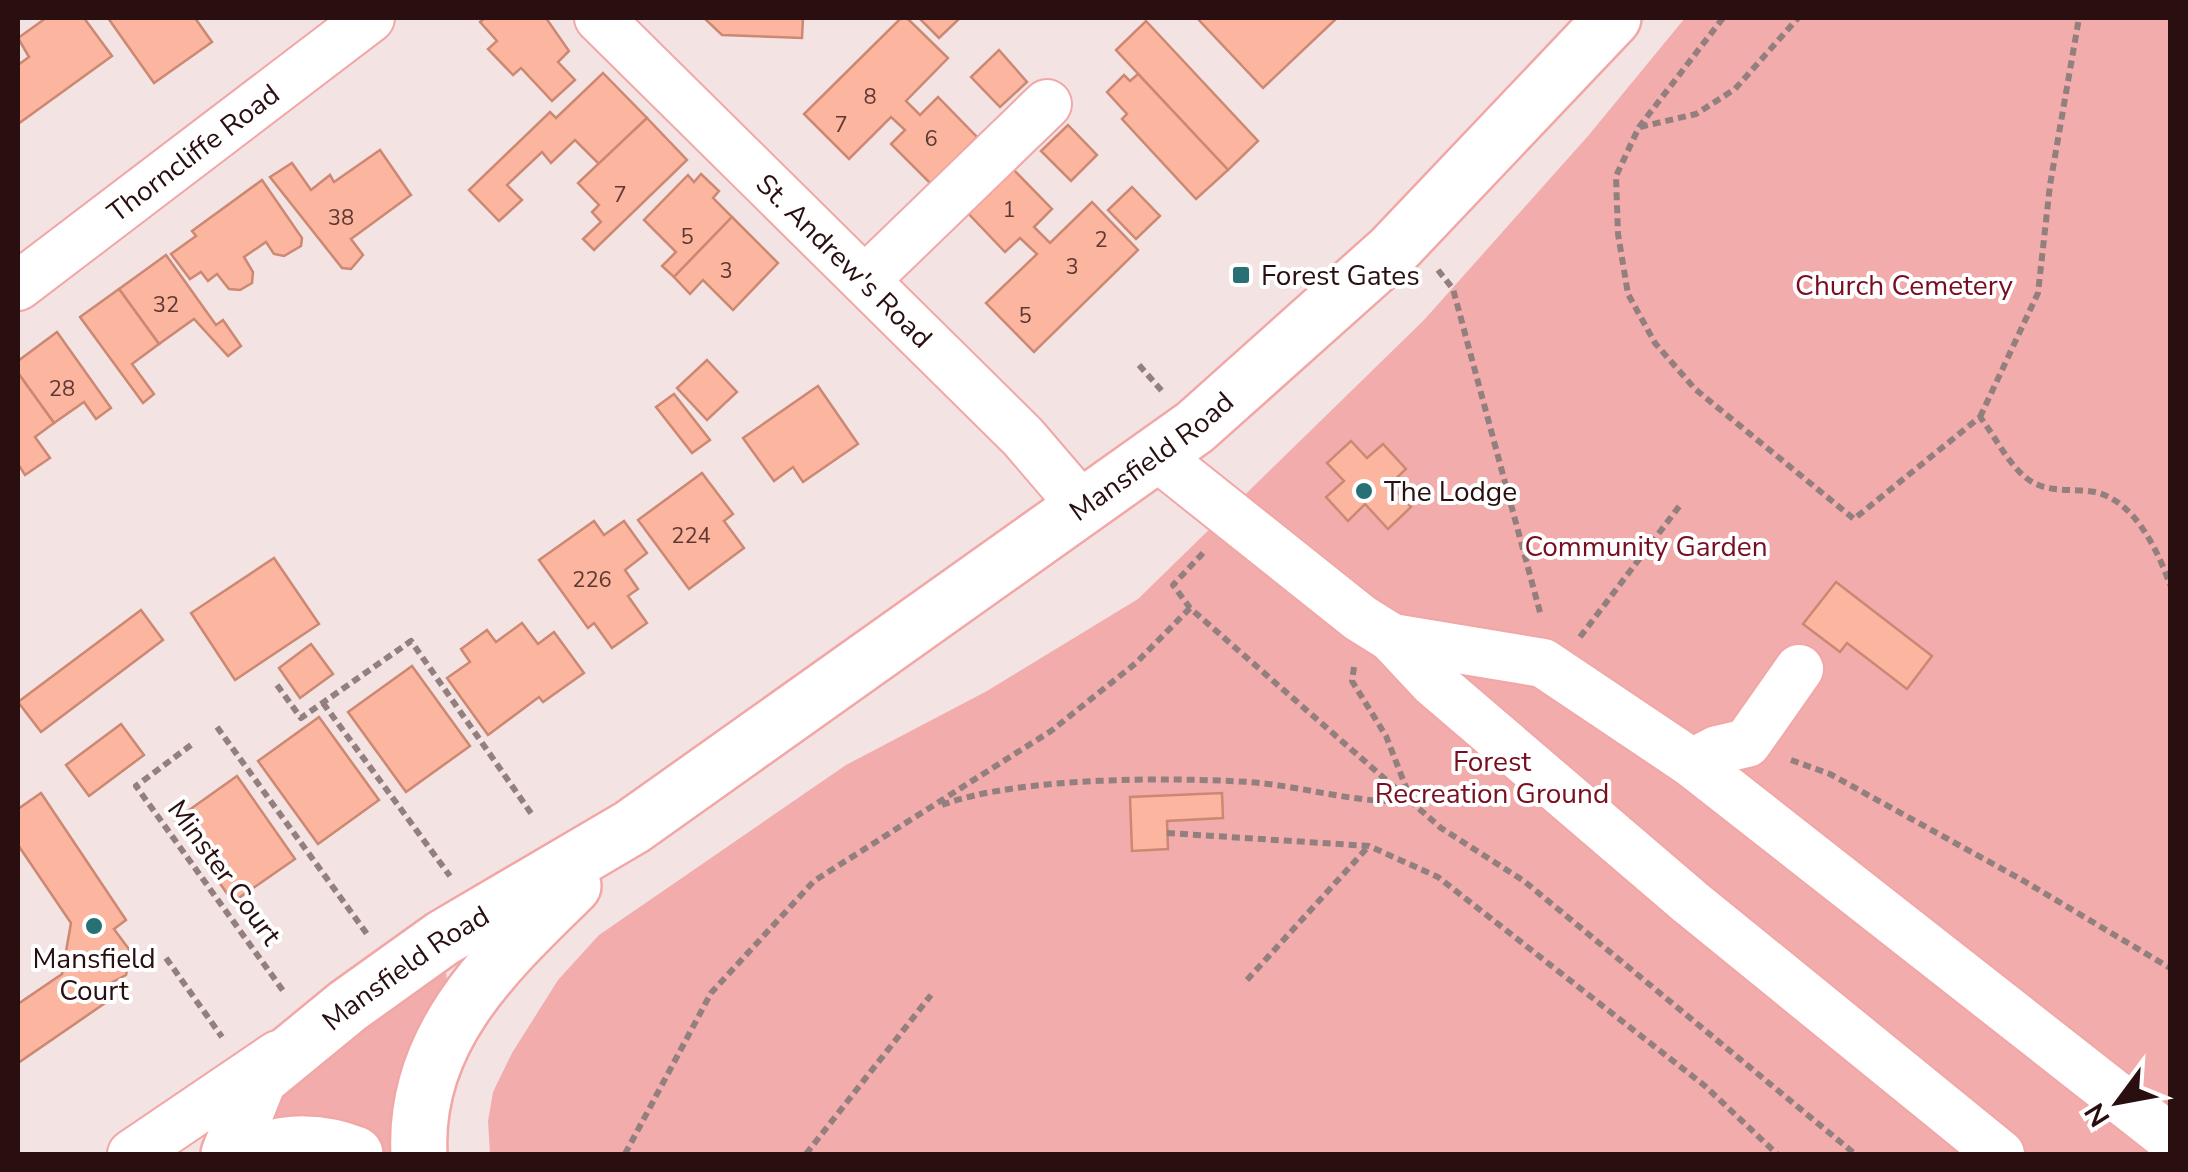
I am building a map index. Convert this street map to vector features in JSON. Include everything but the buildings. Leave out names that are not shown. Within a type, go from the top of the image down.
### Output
[{"type":"highway","name":"Mansfield Road","points":[[229,1154],[259,1079],[348,1006],[443,938],[632,827],[1158,457],[1301,336],[1410,234],[1613,18]]},
{"type":"highway","name":"Mansfield Road","points":[[418,1154],[423,1089],[450,1021],[502,955],[632,827]]},
{"type":"highway","points":[[254,1154],[292,1144],[321,1144],[355,1154]]},
{"type":"street","name":"Thorncliffe Road","points":[[18,286],[370,18]]},
{"type":"street","name":"St. Andrew's Road","points":[[599,18],[1023,437],[1084,507]]},
{"type":"street","points":[[865,280],[1047,104]]},
{"type":"street","points":[[1158,457],[1376,628],[1434,683],[1690,902],[2000,1154]]},
{"type":"street","points":[[1376,628],[1560,652],[1692,763],[2170,1138]]},
{"type":"street","points":[[1692,763],[1717,750],[1747,743],[1798,670]]},
{"type":"street","points":[[132,1154],[348,1006]]},
{"type":"path","points":[[1723,18],[1639,127],[1616,176],[1618,234],[1628,294],[1655,343],[1694,389],[1854,519],[1980,418],[2038,293],[2050,185],[2079,18]]},
{"type":"path","points":[[1639,127],[1696,114],[1735,89],[1798,18]]},
{"type":"path","points":[[1410,234],[1452,289],[1537,592],[1560,652],[1681,504]]},
{"type":"path","points":[[1980,418],[2018,470],[2034,484],[2095,492],[2130,514],[2158,555],[2170,585]]},
{"type":"path","points":[[1236,520],[1173,585],[1190,608],[1441,828],[1524,881],[1855,1154]]},
{"type":"path","points":[[625,1154],[711,992],[814,882],[1051,731],[1136,663],[1190,608]]},
{"type":"path","points":[[1376,628],[1352,681],[1386,736],[1411,801]]},
{"type":"path","points":[[277,685],[301,718],[412,641],[533,816]]},
{"type":"path","points":[[323,703],[451,877]]},
{"type":"path","points":[[217,727],[368,935]]},
{"type":"path","points":[[1747,743],[1830,774],[2024,881],[2170,968]]},
{"type":"path","name":"Minster Court","points":[[192,746],[136,786],[284,992]]},
{"type":"path","points":[[929,809],[973,793],[1146,782],[1248,782],[1371,803],[1411,801]]},
{"type":"path","points":[[1167,833],[1369,846],[1438,878],[1704,1086],[1778,1154]]},
{"type":"path","points":[[1247,980],[1369,846]]},
{"type":"path","points":[[166,958],[222,1038]]},
{"type":"path","points":[[806,1154],[931,995]]},
{"type":"green space","name":"Forest Recreation Ground","points":[[1685,18],[2170,18],[2170,1154],[490,1154],[488,1121],[493,1092],[512,1053],[558,980],[599,935],[846,765],[987,691],[1138,599],[1424,320],[1588,136]]},
{"type":"green space","points":[[445,961],[447,982],[420,1027],[393,1152],[380,1154],[268,1135],[272,1105]]},
{"type":"place","name":"Forest Gates","points":[[1241,275]]},
{"type":"place","name":"The Lodge","points":[[1364,491]]},
{"type":"place","name":"Mansfield Court","points":[[94,926]]},
{"type":"park label","name":"Church Cemetery","points":[[1904,285]]},
{"type":"park label","name":"Community Garden","points":[[1646,546]]}]
